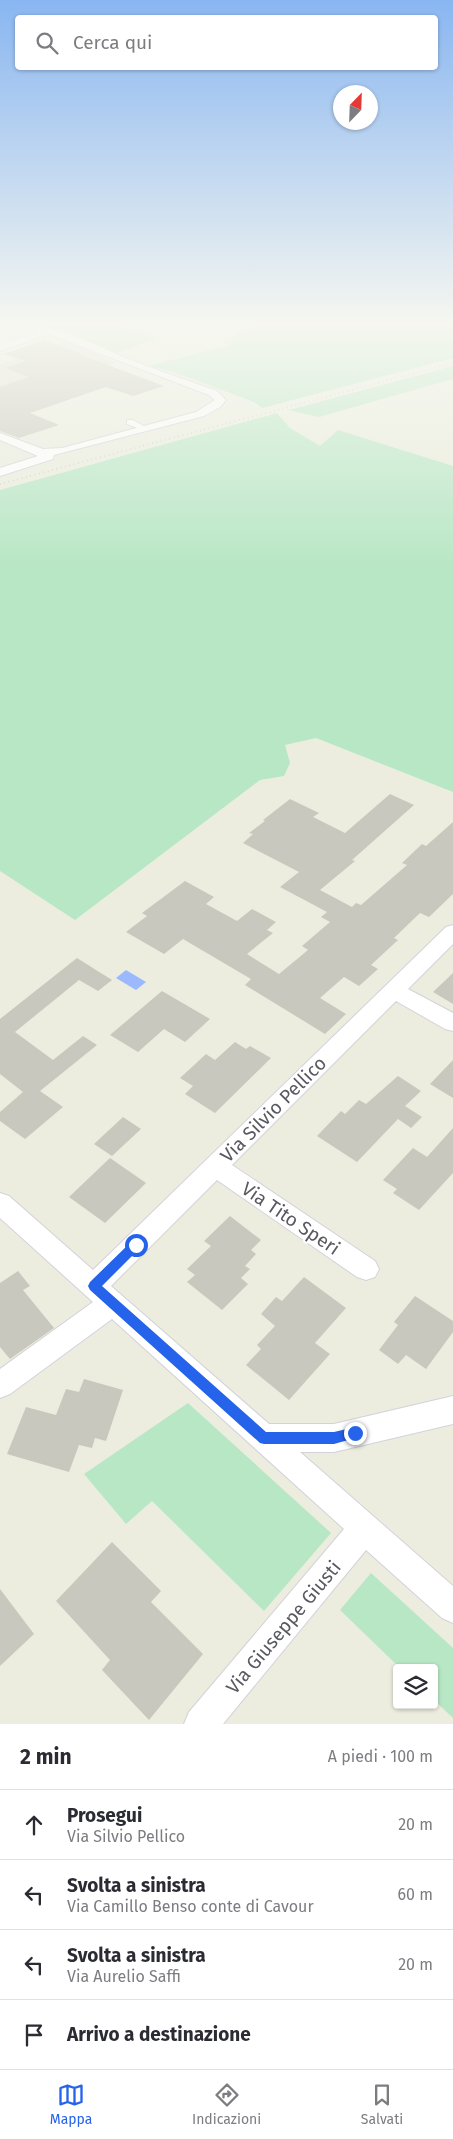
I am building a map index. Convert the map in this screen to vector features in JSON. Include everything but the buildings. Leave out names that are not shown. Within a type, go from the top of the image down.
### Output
[{"type":"street","points":[[42,453],[62,451],[146,429],[200,414],[211,406]]},
{"type":"street","points":[[130,422],[146,429]]},
{"type":"street","points":[[0,436],[49,456],[0,472]]},
{"type":"street","name":"Via Silvio Pellico","points":[[0,1385],[103,1294],[215,1166],[453,932]]},
{"type":"street","points":[[394,990],[453,1023]]},
{"type":"street","name":"Via Tito Speri","points":[[215,1166],[366,1269]]},
{"type":"street","points":[[0,1203],[453,1607]]},
{"type":"street","points":[[264,1438],[334,1438],[453,1410]]},
{"type":"street","name":"Via Giuseppe Giusti","points":[[201,1724],[364,1529]]},
{"type":"green space","points":[[302,406],[356,406],[319,417],[289,410]]},
{"type":"green space","points":[[277,413],[290,428],[320,446],[338,430],[453,466],[453,792],[316,738],[285,745],[290,763],[284,776],[260,780],[75,920],[0,871],[0,490]]},
{"type":"green space","points":[[188,1403],[331,1533],[264,1611],[152,1501],[126,1524],[84,1474]]},
{"type":"green space","points":[[371,1573],[453,1648],[453,1718],[438,1704],[438,1664],[396,1664],[340,1610]]},
{"type":"water","points":[[126,970],[146,982],[136,990],[116,978]]},
{"type":"railway","points":[[0,484],[290,406]]},
{"type":"route","points":[[136,1245],[94,1286],[264,1438],[334,1438],[355,1433]]}]
